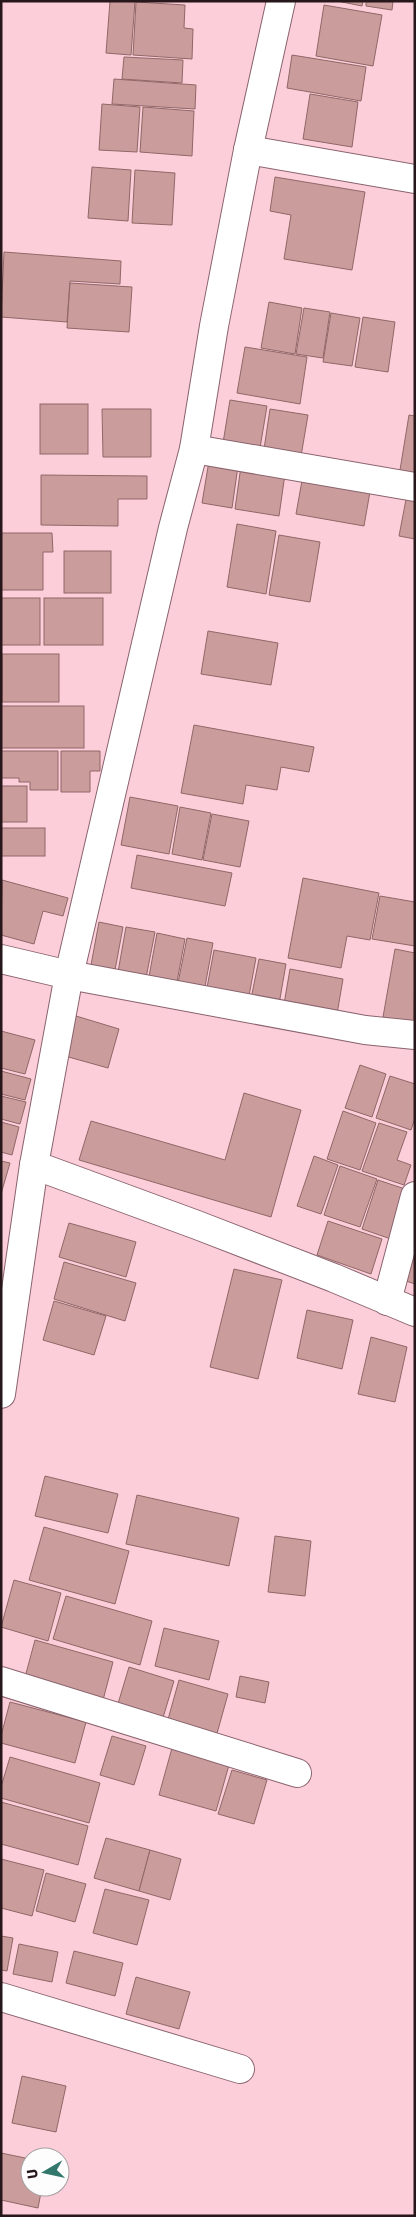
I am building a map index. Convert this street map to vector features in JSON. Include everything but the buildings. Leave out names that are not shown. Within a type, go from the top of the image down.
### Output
[{"type":"street","points":[[1,1394],[34,1166],[69,975],[173,528],[194,449],[214,326],[248,150],[281,1]]},
{"type":"street","points":[[248,150],[415,179]]},
{"type":"street","points":[[194,449],[415,487]]},
{"type":"street","points":[[1,959],[69,975],[365,1030],[415,1035]]},
{"type":"street","points":[[34,1166],[216,1232],[415,1312]]},
{"type":"street","points":[[387,1301],[415,1196]]},
{"type":"street","points":[[1,1681],[297,1774]]},
{"type":"street","points":[[1,1996],[240,2069]]}]
